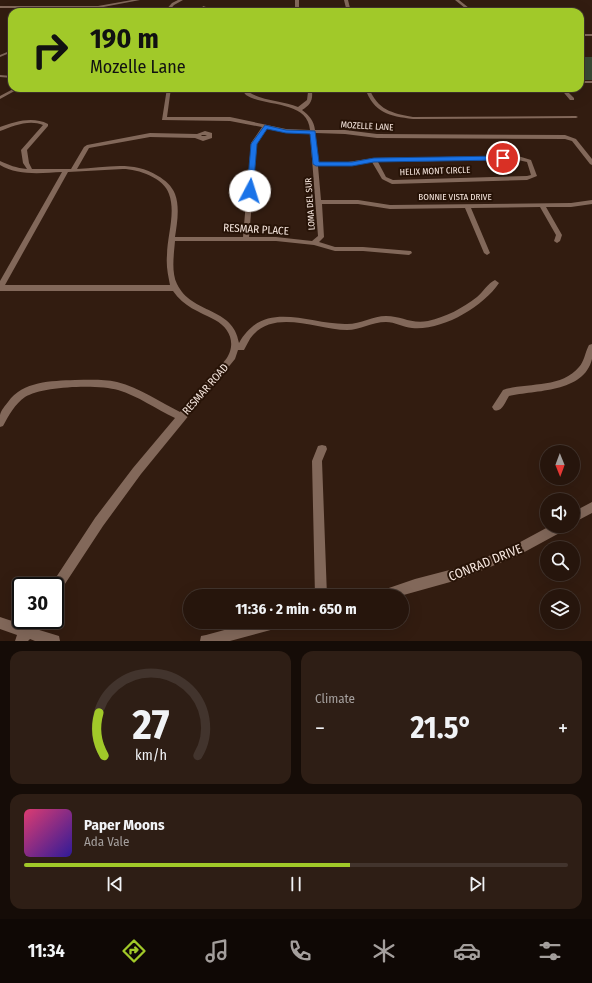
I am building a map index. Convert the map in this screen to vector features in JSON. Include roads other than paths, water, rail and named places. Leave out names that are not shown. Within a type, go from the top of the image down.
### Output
[{"type":"street","points":[[0,7],[114,5],[138,0]]},
{"type":"street","points":[[174,0],[180,0]]},
{"type":"street","points":[[169,8],[180,0]]},
{"type":"street","points":[[457,0],[467,8]]},
{"type":"street","points":[[45,7],[48,3]]},
{"type":"street","points":[[0,98],[11,92]]},
{"type":"street","name":"MOZELLE LANE","points":[[168,92],[164,118],[230,119],[286,131],[313,133],[345,132],[376,136],[521,136],[571,138],[592,163]]},
{"type":"street","name":"LOMA DEL SUR","points":[[244,92],[252,96],[281,102],[299,109],[310,118],[313,124],[321,236],[314,243]]},
{"type":"street","points":[[299,109],[307,105],[310,100],[310,92]]},
{"type":"street","points":[[368,92],[372,102],[377,107],[394,114],[413,118],[576,117]]},
{"type":"street","points":[[566,92],[572,99]]},
{"type":"street","points":[[0,129],[21,123],[42,123],[46,125],[24,150],[26,163],[31,170]]},
{"type":"street","points":[[246,238],[254,144],[265,127]]},
{"type":"street","points":[[0,288],[70,170],[87,147],[150,135],[198,136]]},
{"type":"street","name":"HELIX MONT CIRCLE","points":[[522,158],[529,161],[534,176],[527,178],[392,182],[384,178],[374,160],[522,158]]},
{"type":"street","points":[[316,164],[352,164],[374,160]]},
{"type":"street","points":[[0,163],[18,170],[134,168],[145,172],[166,184],[171,189],[175,202],[170,255],[170,272],[176,288],[181,297],[185,300],[222,320],[229,326],[234,335],[235,346],[241,348],[253,330],[263,324],[281,320],[343,326],[359,325],[384,319],[413,325],[427,323],[450,316],[469,307],[487,293],[495,283]]},
{"type":"street","name":"BONNIE VISTA DRIVE","points":[[319,202],[358,202],[390,207],[542,206],[577,205],[592,202]]},
{"type":"street","points":[[467,206],[487,253]]},
{"type":"street","points":[[542,206],[559,235],[557,242]]},
{"type":"street","name":"RESMAR PLACE","points":[[172,239],[276,239],[314,243],[320,246],[335,249],[363,249],[409,253]]},
{"type":"street","points":[[0,288],[176,288]]},
{"type":"street","name":"RESMAR ROAD","points":[[63,577],[99,522],[132,478],[232,357],[235,346]]},
{"type":"street","points":[[498,407],[506,393],[518,389],[564,384],[583,369],[592,347]]},
{"type":"street","points":[[0,423],[12,402],[21,394],[33,388],[46,385],[89,383],[108,384],[121,387],[181,417]]},
{"type":"street","points":[[321,589],[317,462],[322,449]]},
{"type":"street","points":[[580,514],[592,507]]},
{"type":"street","name":"CONRAD DRIVE","points":[[403,589],[461,574],[515,551],[548,533]]},
{"type":"street","points":[[0,623],[24,636],[54,641]]},
{"type":"street","points":[[206,641],[251,629]]}]
